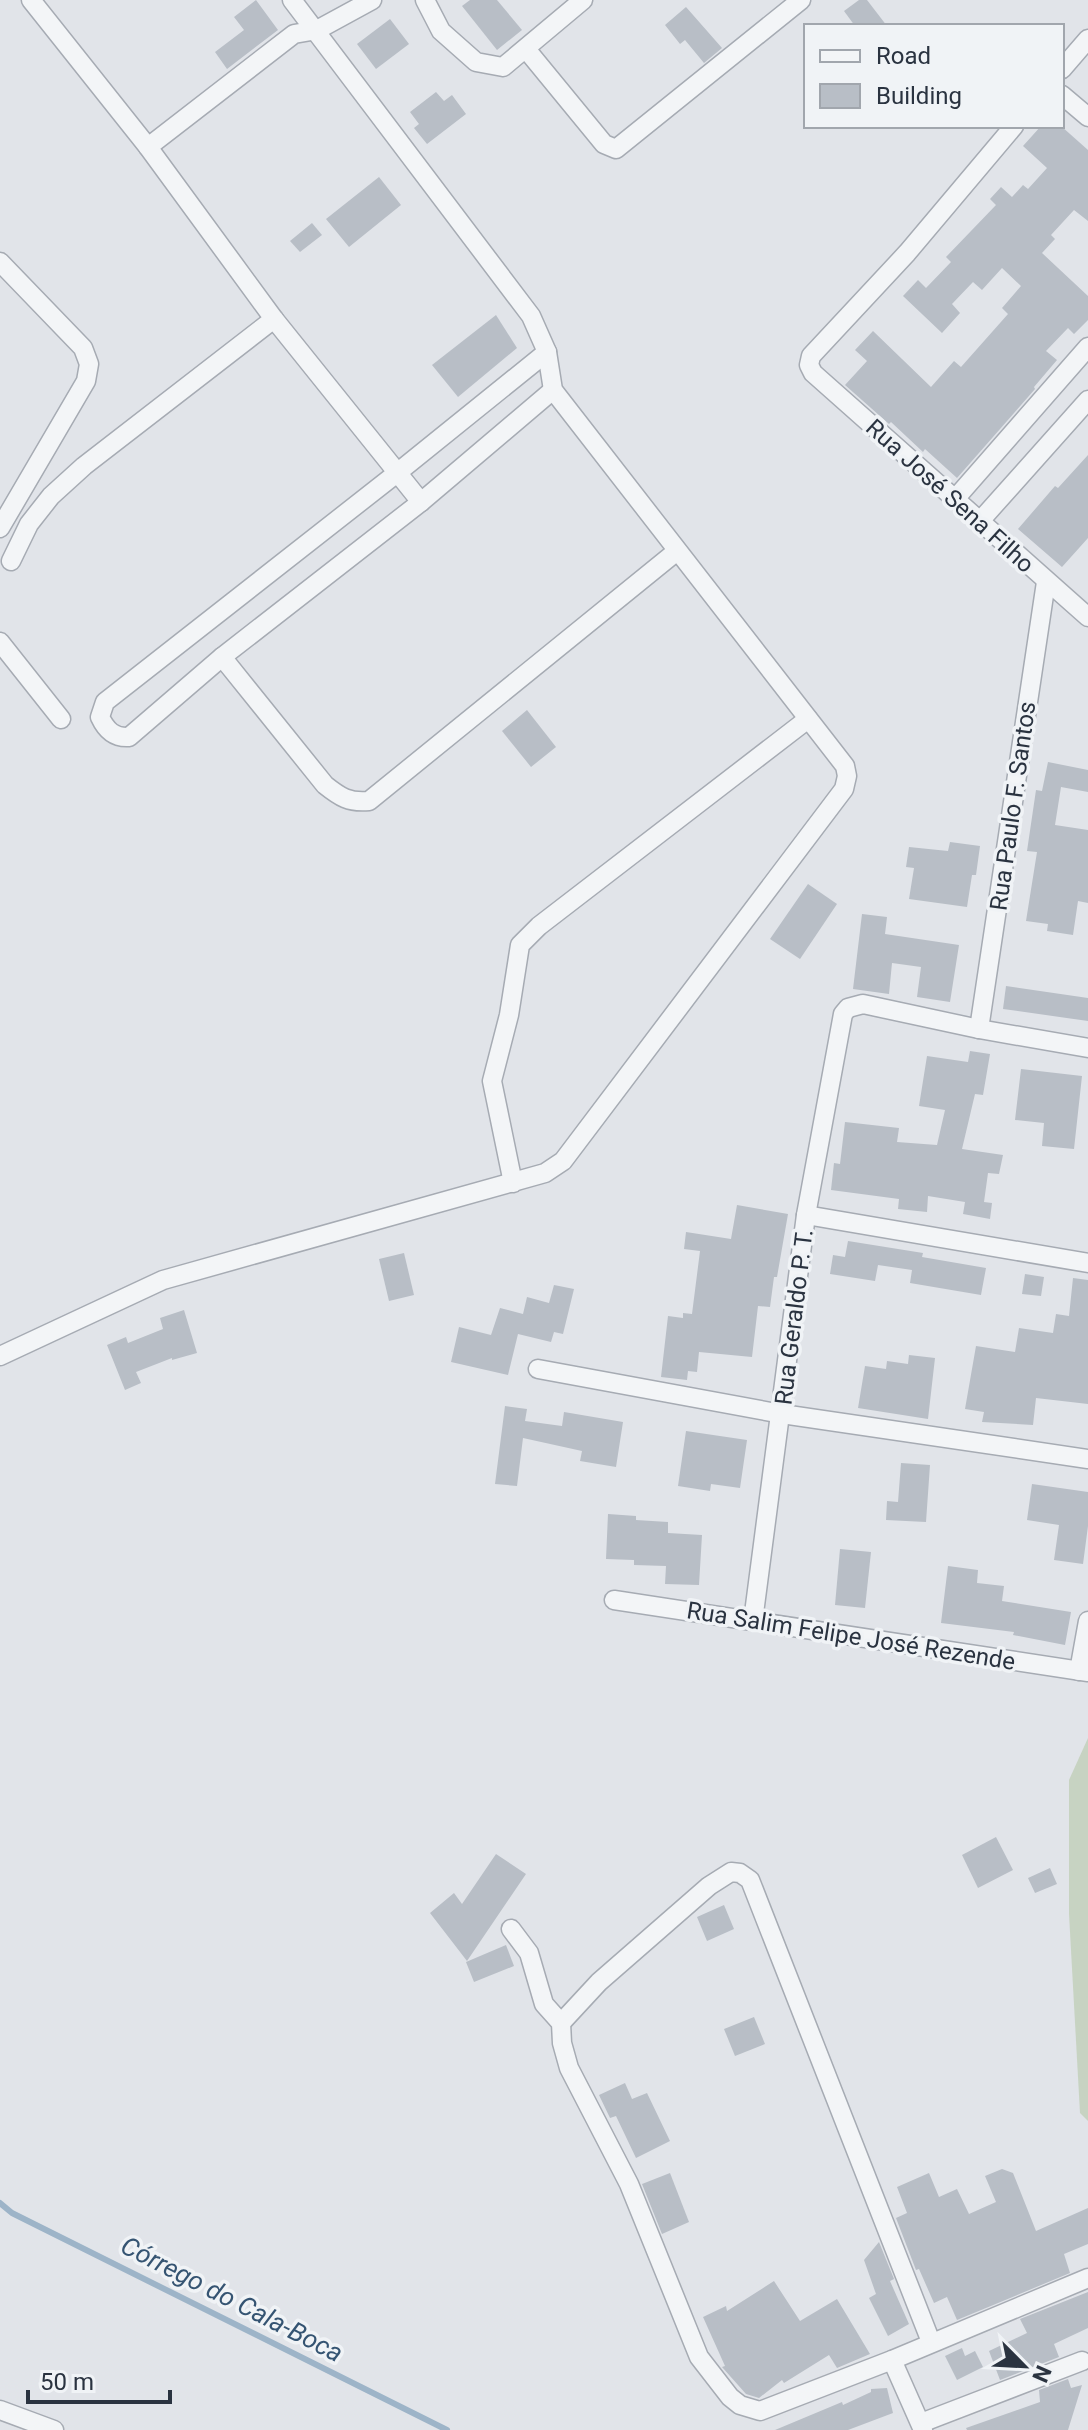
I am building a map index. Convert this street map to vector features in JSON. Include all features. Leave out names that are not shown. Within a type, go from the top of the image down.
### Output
[{"type":"street","points":[[31,0],[148,147],[274,319],[421,502]]},
{"type":"street","points":[[148,147],[294,34],[317,30],[372,0]]},
{"type":"street","points":[[425,0],[441,31],[476,62],[503,67],[583,0]]},
{"type":"street","points":[[526,49],[604,144],[616,149],[801,0]]},
{"type":"street","points":[[294,34],[302,4]]},
{"type":"street","points":[[0,1356],[163,1280],[513,1183],[545,1173],[563,1161],[844,789],[847,776],[845,766],[553,390],[547,352],[531,316],[317,30],[302,4]]},
{"type":"street","points":[[1064,67],[1088,39]]},
{"type":"street","points":[[1064,97],[1088,117]]},
{"type":"street","name":"Rua José Sena Filho","points":[[1012,128],[907,253],[811,356],[809,365],[813,373],[1088,617]]},
{"type":"street","points":[[0,262],[83,348],[89,364],[86,381],[0,528]]},
{"type":"street","points":[[11,561],[29,524],[51,496],[84,466],[274,319]]},
{"type":"street","points":[[955,499],[1088,347]]},
{"type":"street","points":[[547,352],[105,702],[100,717],[110,733],[120,738],[129,737],[222,657],[421,502],[553,390]]},
{"type":"street","points":[[980,521],[1088,400]]},
{"type":"street","points":[[222,657],[325,785],[341,798],[354,802],[369,801],[677,551]]},
{"type":"street","name":"Rua Paulo F. Santos","points":[[979,1029],[1046,582]]},
{"type":"street","points":[[0,642],[61,719]]},
{"type":"street","points":[[513,1183],[492,1081],[509,1015],[520,945],[539,926],[808,719]]},
{"type":"street","name":"Rua Geraldo P. T.","points":[[753,1621],[806,1215],[843,1014],[848,1008],[863,1004],[979,1029]]},
{"type":"street","points":[[979,1029],[1088,1048]]},
{"type":"street","points":[[806,1215],[1088,1263]]},
{"type":"street","points":[[538,1369],[782,1414],[1088,1459]]},
{"type":"street","name":"Rua Salim Felipe José Rezende","points":[[614,1600],[1083,1671]]},
{"type":"street","points":[[1083,1671],[1088,1621]]},
{"type":"street","points":[[561,2023],[599,1982],[709,1886],[731,1872],[740,1873],[750,1880],[931,2342]]},
{"type":"street","points":[[511,1929],[529,1953],[544,2004],[561,2023],[562,2043],[569,2068],[629,2184],[699,2357],[707,2371],[740,2405],[760,2411],[1088,2278]]},
{"type":"street","points":[[892,2360],[922,2426],[1082,2361]]},
{"type":"street","points":[[0,2410],[54,2430]]},
{"type":"green space","points":[[1088,1738],[1088,2121],[1080,2113],[1069,1914],[1069,1780]]},
{"type":"building","points":[[256,0],[278,30],[227,69],[215,52],[244,30],[234,17]]},
{"type":"building","points":[[470,0],[497,0],[522,30],[497,50],[462,6]]},
{"type":"building","points":[[859,0],[867,0],[885,24],[854,24],[844,11]]},
{"type":"building","points":[[686,7],[722,48],[704,63],[685,40],[680,44],[665,25]]},
{"type":"building","points":[[390,19],[409,44],[376,69],[357,44]]},
{"type":"building","points":[[436,92],[444,101],[452,95],[466,114],[427,144],[414,128],[419,124],[410,112]]},
{"type":"building","points":[[1039,128],[1063,128],[1088,150],[1088,221],[1074,210],[1051,235],[1055,239],[1042,253],[1088,296],[1088,320],[1074,334],[1068,328],[1046,351],[1057,360],[957,478],[845,385],[867,361],[855,350],[873,331],[931,387],[954,361],[961,367],[1008,314],[1002,308],[1021,286],[1002,268],[982,290],[973,282],[952,304],[960,313],[942,333],[903,296],[918,280],[926,288],[951,262],[946,257],[996,205],[990,199],[1001,187],[1012,197],[1023,185],[1028,189],[1047,168],[1023,146]]},
{"type":"building","points":[[379,177],[401,205],[349,247],[326,219]]},
{"type":"building","points":[[312,223],[322,235],[300,252],[290,241]]},
{"type":"building","points":[[496,315],[517,348],[458,397],[432,365]]},
{"type":"building","points":[[1088,455],[1088,538],[1062,567],[1018,529],[1055,486],[1058,488]]},
{"type":"building","points":[[527,710],[556,747],[531,767],[502,731]]},
{"type":"building","points":[[1048,762],[1088,770],[1088,792],[1061,787],[1055,825],[1088,830],[1088,903],[1078,901],[1073,935],[1047,931],[1048,924],[1026,921],[1037,852],[1027,851],[1036,790],[1042,791]]},
{"type":"building","points":[[950,842],[980,846],[967,907],[909,899],[914,868],[906,867],[909,847],[948,851]]},
{"type":"building","points":[[808,884],[837,904],[800,959],[770,939]]},
{"type":"building","points":[[862,914],[887,917],[885,934],[959,945],[950,1002],[917,997],[921,967],[892,963],[889,994],[853,989]]},
{"type":"building","points":[[1006,986],[1088,998],[1088,1021],[1003,1009]]},
{"type":"building","points":[[970,1051],[990,1054],[983,1095],[975,1094],[962,1149],[1003,1155],[999,1174],[988,1173],[984,1202],[992,1203],[990,1219],[963,1214],[965,1202],[928,1196],[927,1212],[898,1209],[899,1199],[831,1190],[834,1163],[840,1164],[845,1122],[899,1128],[897,1142],[937,1145],[945,1110],[919,1106],[927,1056],[968,1062]]},
{"type":"building","points":[[1021,1069],[1082,1076],[1074,1149],[1042,1146],[1044,1123],[1015,1120]]},
{"type":"building","points":[[737,1205],[788,1214],[770,1307],[758,1306],[752,1357],[699,1352],[697,1372],[688,1371],[687,1380],[661,1377],[668,1316],[683,1318],[683,1313],[692,1314],[700,1251],[684,1249],[686,1232],[731,1239]]},
{"type":"building","points":[[848,1241],[923,1253],[922,1257],[986,1268],[981,1295],[910,1283],[912,1270],[878,1265],[875,1281],[830,1274],[833,1255],[845,1257]]},
{"type":"building","points":[[404,1253],[414,1295],[389,1301],[379,1259]]},
{"type":"building","points":[[1025,1274],[1044,1277],[1041,1296],[1022,1294]]},
{"type":"building","points":[[1073,1278],[1088,1280],[1088,1404],[1036,1398],[1033,1425],[982,1422],[984,1412],[965,1409],[976,1346],[1015,1352],[1019,1328],[1053,1333],[1056,1314],[1069,1316]]},
{"type":"building","points":[[554,1285],[574,1289],[563,1334],[554,1332],[551,1342],[518,1334],[508,1375],[451,1362],[459,1327],[491,1335],[500,1308],[523,1314],[527,1297],[549,1303]]},
{"type":"building","points":[[184,1310],[197,1353],[172,1358],[136,1372],[141,1383],[125,1390],[107,1345],[126,1337],[128,1343],[163,1329],[160,1318]]},
{"type":"building","points":[[909,1355],[935,1358],[928,1419],[858,1408],[865,1366],[886,1369],[887,1361],[908,1364]]},
{"type":"building","points":[[505,1406],[527,1409],[525,1421],[562,1426],[564,1412],[623,1422],[616,1467],[580,1461],[582,1451],[523,1438],[517,1486],[495,1484]]},
{"type":"building","points":[[686,1431],[747,1440],[740,1488],[711,1484],[710,1491],[678,1486]]},
{"type":"building","points":[[901,1463],[930,1465],[926,1522],[886,1520],[887,1501],[898,1502]]},
{"type":"building","points":[[1032,1484],[1088,1492],[1083,1564],[1054,1560],[1059,1525],[1027,1520]]},
{"type":"building","points":[[608,1514],[668,1522],[668,1533],[702,1535],[699,1585],[665,1584],[666,1566],[634,1565],[634,1560],[606,1559]]},
{"type":"building","points":[[840,1549],[871,1552],[865,1608],[835,1605]]},
{"type":"building","points":[[948,1566],[978,1570],[977,1583],[1004,1586],[1002,1601],[1071,1612],[1065,1645],[1013,1635],[1014,1632],[941,1623]]},
{"type":"building","points":[[996,1837],[1013,1870],[978,1888],[962,1855]]},
{"type":"building","points":[[496,1854],[526,1874],[467,1961],[430,1913],[454,1893],[462,1904]]},
{"type":"building","points":[[1050,1868],[1057,1884],[1035,1893],[1028,1878]]},
{"type":"building","points":[[724,1905],[734,1929],[707,1941],[697,1917]]},
{"type":"building","points":[[506,1945],[514,1966],[474,1982],[466,1962]]},
{"type":"building","points":[[754,2017],[765,2044],[735,2056],[724,2029]]},
{"type":"building","points":[[625,2083],[632,2099],[647,2093],[670,2141],[636,2158],[616,2116],[610,2118],[599,2095]]},
{"type":"building","points":[[1002,2169],[1013,2173],[1036,2231],[1088,2208],[1088,2244],[1064,2254],[1070,2273],[957,2320],[947,2297],[934,2303],[919,2269],[916,2270],[896,2218],[907,2213],[897,2187],[929,2173],[939,2197],[957,2189],[969,2214],[996,2202],[985,2176]]},
{"type":"building","points":[[670,2173],[689,2222],[662,2234],[642,2184]]},
{"type":"building","points":[[879,2242],[894,2279],[890,2281],[909,2324],[888,2336],[869,2298],[876,2294],[864,2260]]},
{"type":"building","points":[[774,2281],[800,2321],[837,2299],[870,2354],[837,2368],[829,2355],[784,2383],[782,2380],[759,2398],[746,2394],[722,2367],[725,2366],[703,2317],[726,2306],[727,2311]]},
{"type":"building","points":[[1088,2292],[1088,2328],[1054,2344],[1059,2357],[1000,2380],[989,2351],[1027,2333],[1020,2319]]},
{"type":"building","points":[[962,2348],[965,2356],[975,2351],[983,2367],[957,2380],[945,2356]]},
{"type":"building","points":[[1068,2379],[1071,2388],[1082,2385],[1068,2430],[966,2428],[1040,2402],[1039,2390]]},
{"type":"building","points":[[887,2388],[893,2413],[848,2430],[775,2430],[842,2402],[843,2405],[871,2392],[871,2389]]},
{"type":"waterway","name":"Córrego do Cala-Boca","points":[[0,2203],[12,2213],[447,2430]]}]
